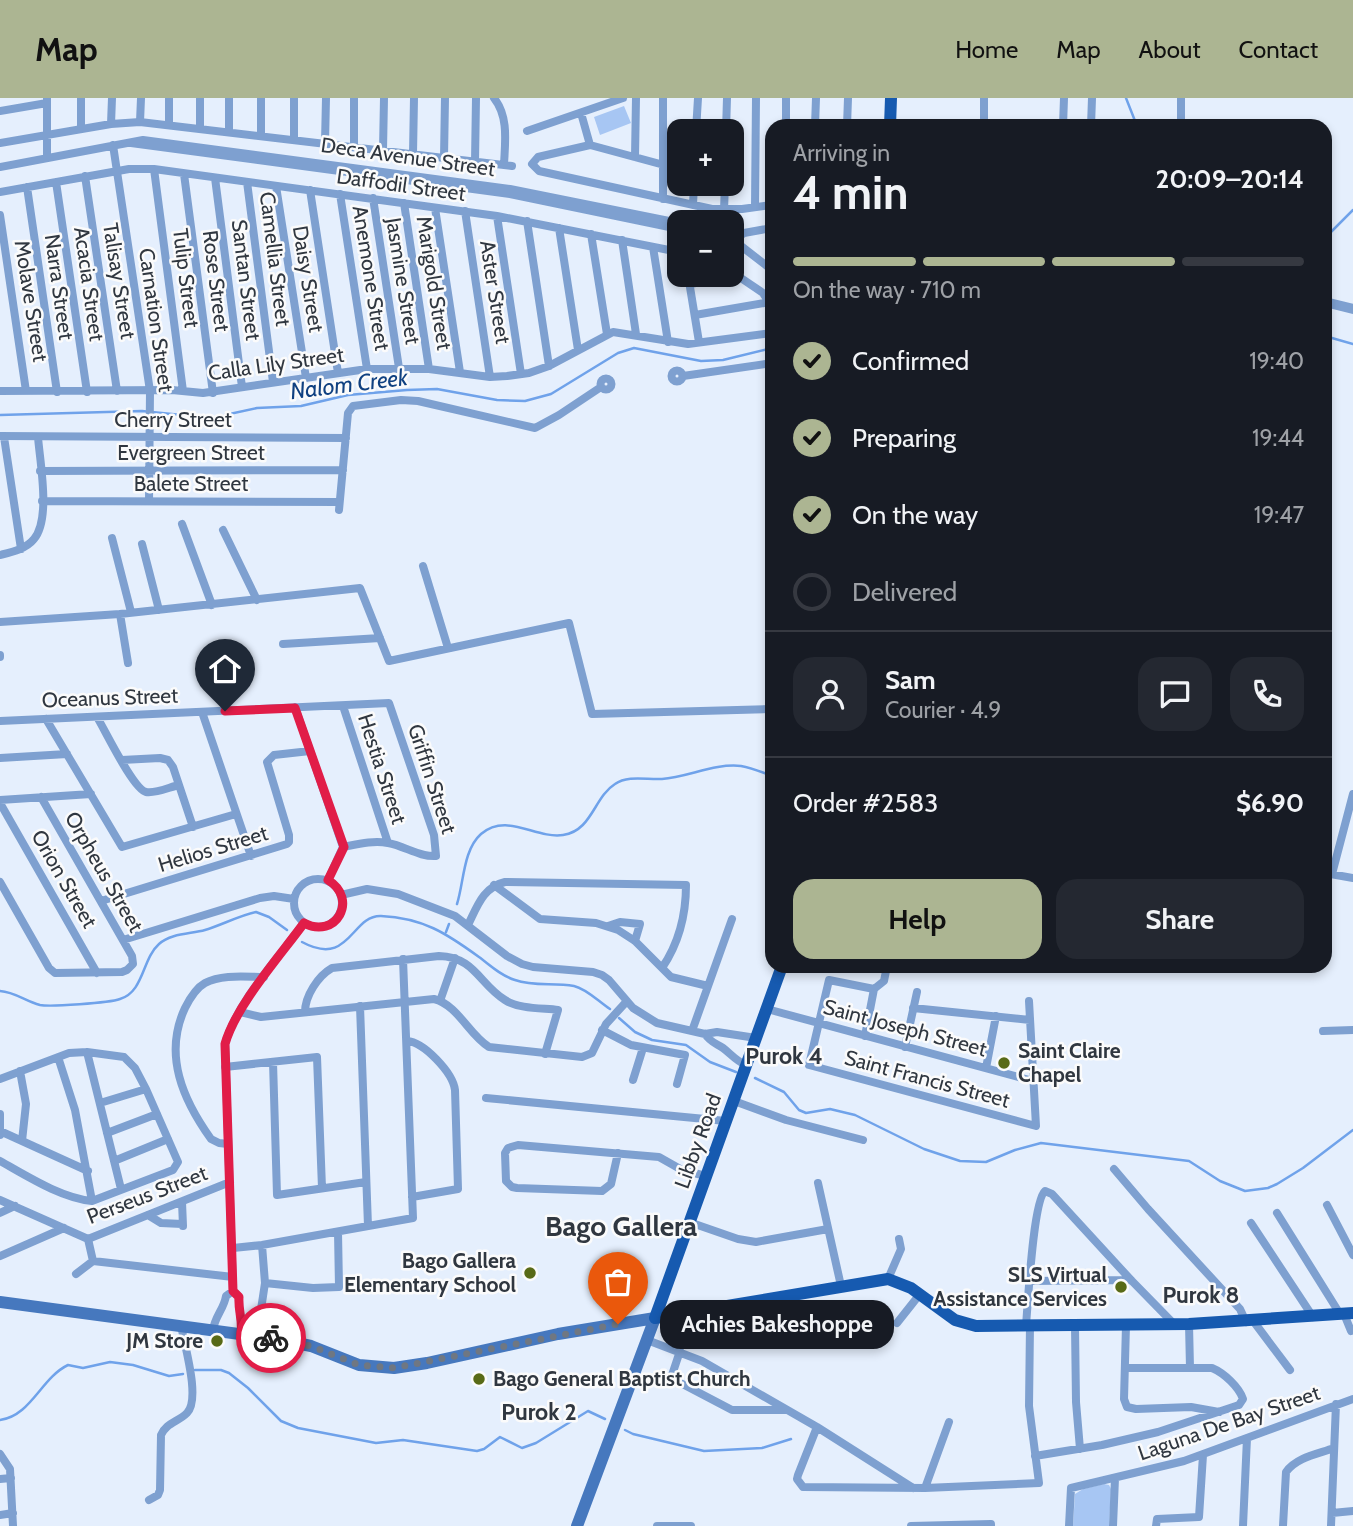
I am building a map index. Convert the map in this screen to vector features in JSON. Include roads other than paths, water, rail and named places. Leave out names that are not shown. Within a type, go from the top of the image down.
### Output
[{"type":"main road","points":[[890,119],[891,98]]},
{"type":"main road","name":"Libby Road","points":[[577,1526],[780,973]]},
{"type":"main road","points":[[0,1302],[257,1336],[311,1346],[359,1365],[394,1368],[440,1361],[558,1334],[888,1279],[904,1283],[947,1316],[976,1326],[1175,1325],[1346,1314]]},
{"type":"street","points":[[81,98],[81,129]]},
{"type":"street","points":[[111,98],[111,124]]},
{"type":"street","points":[[141,98],[141,122]]},
{"type":"street","points":[[169,98],[169,124]]},
{"type":"street","points":[[200,98],[200,128]]},
{"type":"street","points":[[229,98],[229,132]]},
{"type":"street","points":[[261,98],[261,136]]},
{"type":"street","points":[[294,98],[294,139]]},
{"type":"street","points":[[325,144],[326,98]]},
{"type":"street","points":[[354,98],[354,147]]},
{"type":"street","points":[[383,150],[384,98]]},
{"type":"street","points":[[413,154],[414,98]]},
{"type":"street","points":[[444,158],[445,98]]},
{"type":"street","points":[[475,162],[476,98]]},
{"type":"street","points":[[0,143],[111,124],[141,122],[508,166],[505,119],[494,98]]},
{"type":"street","points":[[527,131],[623,98]]},
{"type":"street","points":[[635,157],[636,98]]},
{"type":"street","points":[[663,98],[663,199]]},
{"type":"street","points":[[697,119],[698,98]]},
{"type":"street","points":[[726,119],[727,98]]},
{"type":"street","points":[[755,207],[756,98]]},
{"type":"street","points":[[786,98],[786,119]]},
{"type":"street","points":[[815,119],[816,98]]},
{"type":"street","points":[[847,119],[848,98]]},
{"type":"street","points":[[984,98],[984,119]]},
{"type":"street","points":[[1063,119],[1064,98]]},
{"type":"street","points":[[1091,119],[1092,98]]},
{"type":"street","points":[[1181,98],[1181,119]]},
{"type":"street","points":[[0,111],[47,101],[47,158]]},
{"type":"street","points":[[581,113],[590,145]]},
{"type":"street","name":"Deca Avenue Street","points":[[0,166],[131,143],[528,194],[667,224]]},
{"type":"street","name":"Carnation Street","points":[[113,145],[150,391],[149,501]]},
{"type":"street","points":[[664,165],[590,145],[538,157],[533,165],[539,170],[693,205],[724,210],[765,206]]},
{"type":"street","name":"Daffodil Street","points":[[0,192],[117,170],[154,169],[497,216],[667,250]]},
{"type":"street","name":"Tulip Street","points":[[154,169],[183,391]]},
{"type":"street","name":"Rose Street","points":[[184,174],[213,393]]},
{"type":"street","name":"Talisay Street","points":[[85,176],[117,391]]},
{"type":"street","name":"Santan Street","points":[[215,178],[243,387]]},
{"type":"street","name":"Acacia Street","points":[[56,182],[87,392]]},
{"type":"street","name":"Camellia Street","points":[[247,182],[273,382]]},
{"type":"street","name":"Daisy Street","points":[[276,186],[306,377]]},
{"type":"street","name":"Narra Street","points":[[27,187],[57,392]]},
{"type":"street","points":[[310,190],[338,373]]},
{"type":"street","name":"Anemone Street","points":[[340,194],[367,369]]},
{"type":"street","points":[[693,196],[693,205]]},
{"type":"street","points":[[724,196],[724,210]]},
{"type":"street","name":"Jasmine Street","points":[[373,198],[398,368]]},
{"type":"street","name":"Marigold Street","points":[[404,203],[429,369]]},
{"type":"street","points":[[435,208],[460,372]]},
{"type":"street","name":"Aster Street","points":[[465,211],[490,377]]},
{"type":"street","name":"Molave Street","points":[[0,215],[26,391]]},
{"type":"street","points":[[497,216],[521,374]]},
{"type":"street","points":[[527,221],[549,366]]},
{"type":"street","points":[[559,228],[578,350]]},
{"type":"street","points":[[744,233],[765,229]]},
{"type":"street","points":[[591,234],[607,334]]},
{"type":"street","points":[[622,240],[636,334]]},
{"type":"street","points":[[653,247],[668,342]]},
{"type":"street","points":[[744,249],[765,265]]},
{"type":"street","points":[[744,281],[765,296]]},
{"type":"street","points":[[690,287],[699,342]]},
{"type":"street","points":[[1332,304],[1353,309]]},
{"type":"street","points":[[695,314],[765,305]]},
{"type":"street","name":"Calla Lily Street","points":[[0,391],[213,393],[306,377],[398,368],[490,377],[521,374],[549,366],[607,334],[618,331],[668,342],[699,342],[765,334]]},
{"type":"street","points":[[683,376],[765,364]]},
{"type":"street","points":[[343,471],[349,410],[356,405],[418,401],[535,428],[601,387]]},
{"type":"street","points":[[2,437],[21,549]]},
{"type":"street","name":"Cherry Street","points":[[2,437],[346,439]]},
{"type":"street","points":[[0,555],[21,549],[35,538],[40,530],[44,515],[38,438]]},
{"type":"street","name":"Evergreen Street","points":[[40,471],[343,471]]},
{"type":"street","name":"Balete Street","points":[[42,501],[339,506],[343,471]]},
{"type":"street","points":[[182,524],[212,605]]},
{"type":"street","points":[[223,530],[257,600]]},
{"type":"street","points":[[112,538],[131,612]]},
{"type":"street","points":[[142,544],[159,610]]},
{"type":"street","points":[[423,566],[448,649]]},
{"type":"street","points":[[0,622],[120,614],[360,588],[389,661],[569,623],[592,714],[765,709]]},
{"type":"street","points":[[120,614],[128,663]]},
{"type":"street","points":[[283,645],[380,638]]},
{"type":"street","name":"Oceanus Street","points":[[0,720],[389,703]]},
{"type":"street","name":"Griffin Street","points":[[344,847],[388,843],[424,855],[436,856],[434,835],[389,703]]},
{"type":"street","name":"Hestia Street","points":[[343,706],[388,843]]},
{"type":"street","points":[[295,708],[344,847],[328,880]]},
{"type":"street","points":[[202,712],[251,856]]},
{"type":"street","points":[[97,716],[122,761],[143,791],[150,792],[179,785]]},
{"type":"street","points":[[46,719],[122,848],[236,814]]},
{"type":"street","name":"Helios Street","points":[[101,901],[289,842],[267,766],[268,759],[274,755],[310,751]]},
{"type":"street","points":[[0,758],[67,754]]},
{"type":"street","points":[[122,761],[160,758],[169,760],[193,827]]},
{"type":"street","points":[[1332,861],[1353,793]]},
{"type":"street","points":[[0,802],[91,794]]},
{"type":"street","name":"Orpheus Street","points":[[41,797],[132,956],[133,964],[127,970],[97,973]]},
{"type":"street","name":"Orion Street","points":[[0,802],[97,973]]},
{"type":"street","points":[[1332,875],[1353,878]]},
{"type":"street","points":[[309,880],[328,880],[336,886],[341,895],[342,910],[333,923],[318,928],[304,923],[297,915],[294,899],[300,886],[309,880]]},
{"type":"street","points":[[468,925],[481,899],[494,885],[513,881],[686,884],[683,921],[676,942],[662,968]]},
{"type":"street","points":[[0,882],[49,968],[55,973],[97,973]]},
{"type":"street","points":[[494,885],[542,920],[566,920],[608,926],[635,941],[676,980],[708,986]]},
{"type":"street","points":[[341,895],[367,889],[387,891],[447,912],[522,964],[603,975],[627,1001],[649,1019],[705,1034],[717,1032],[756,1038]]},
{"type":"street","points":[[123,940],[260,898],[274,896],[294,899]]},
{"type":"street","points":[[692,1031],[732,919]]},
{"type":"street","points":[[608,926],[620,922],[640,924],[635,941]]},
{"type":"street","points":[[241,1334],[242,1320],[237,1310],[239,1297],[233,1291],[225,1067],[228,1035],[240,1012],[304,923]]},
{"type":"street","points":[[305,1012],[309,995],[332,968],[439,956],[455,958],[473,969],[500,997],[510,1003],[558,1010],[545,1054]]},
{"type":"street","points":[[440,1000],[455,958]]},
{"type":"street","points":[[233,1248],[413,1218],[403,959]]},
{"type":"street","points":[[864,1036],[874,989],[884,981],[886,973]]},
{"type":"street","points":[[228,1144],[211,1139],[180,1081],[175,1060],[178,1027],[188,1002],[200,986],[208,981],[264,977]]},
{"type":"street","points":[[819,1024],[830,980],[874,989]]},
{"type":"street","points":[[905,1047],[916,992]]},
{"type":"street","points":[[240,1012],[261,1017],[428,999],[440,1000],[489,1047],[582,1057],[589,1055],[602,1030],[627,1001]]},
{"type":"street","points":[[1029,1001],[1033,1081]]},
{"type":"street","points":[[360,1006],[368,1226]]},
{"type":"street","points":[[913,1008],[1030,1020]]},
{"type":"street","name":"Saint Joseph Street","points":[[767,1009],[1033,1081]]},
{"type":"street","points":[[986,1068],[996,1016]]},
{"type":"street","name":"Saint Francis Street","points":[[819,1024],[809,1065],[1036,1126],[1033,1081]]},
{"type":"street","points":[[602,1030],[621,1041],[643,1048],[685,1055],[677,1084]]},
{"type":"street","points":[[1323,1031],[1353,1030]]},
{"type":"street","points":[[705,1034],[732,1058],[746,1065]]},
{"type":"street","points":[[725,1049],[730,1036]]},
{"type":"street","points":[[407,1041],[422,1047],[450,1075],[455,1085],[456,1102],[458,1189],[412,1197]]},
{"type":"street","points":[[633,1080],[643,1048]]},
{"type":"street","points":[[87,1052],[121,1189]]},
{"type":"street","points":[[0,1079],[69,1053],[87,1052],[124,1057],[135,1068],[146,1089],[177,1156],[177,1166],[173,1170],[92,1200],[54,1189],[0,1161]]},
{"type":"street","points":[[58,1057],[75,1110],[92,1200]]},
{"type":"street","points":[[225,1067],[317,1057],[322,1188]]},
{"type":"street","points":[[273,1062],[277,1195],[366,1182]]},
{"type":"street","points":[[20,1071],[26,1104],[22,1141]]},
{"type":"street","points":[[100,1103],[146,1089]]},
{"type":"street","points":[[486,1098],[726,1121]]},
{"type":"street","points":[[734,1101],[786,1120],[863,1140]]},
{"type":"street","points":[[0,1114],[0,1132],[88,1171]]},
{"type":"street","points":[[107,1133],[157,1114]]},
{"type":"street","points":[[114,1161],[169,1139]]},
{"type":"street","points":[[618,1153],[611,1184],[602,1191],[517,1188],[506,1181],[505,1153],[512,1146],[618,1153],[659,1157],[682,1170],[706,1176]]},
{"type":"street","points":[[1114,1168],[1240,1309],[1290,1370]]},
{"type":"street","name":"Perseus Street","points":[[0,1200],[88,1239],[230,1182]]},
{"type":"street","points":[[818,1183],[841,1286]]},
{"type":"street","points":[[817,1427],[798,1475],[799,1484],[803,1487],[925,1488],[1039,1483],[1029,1406],[1028,1325],[1030,1281],[1041,1195],[1045,1191],[1052,1194],[1175,1325]]},
{"type":"street","points":[[148,1215],[161,1223],[183,1226],[182,1202]]},
{"type":"street","points":[[1327,1205],[1353,1255]]},
{"type":"street","points":[[0,1213],[15,1206]]},
{"type":"street","points":[[1277,1213],[1346,1314],[1350,1331]]},
{"type":"street","points":[[690,1222],[738,1239],[756,1242],[828,1229]]},
{"type":"street","points":[[1251,1223],[1313,1317]]},
{"type":"street","points":[[0,1256],[64,1228]]},
{"type":"street","points":[[265,1283],[297,1287],[339,1287],[338,1232]]},
{"type":"street","points":[[88,1239],[93,1261]]},
{"type":"street","points":[[888,1279],[901,1249],[900,1239]]},
{"type":"street","points":[[257,1336],[265,1283],[262,1245]]},
{"type":"street","points":[[76,1274],[93,1261],[233,1277]]},
{"type":"street","points":[[1030,1281],[1131,1280]]},
{"type":"street","points":[[213,1330],[216,1316],[224,1308],[226,1296],[233,1291]]},
{"type":"street","points":[[897,1323],[920,1294]]},
{"type":"street","points":[[224,1308],[237,1310]]},
{"type":"street","points":[[1189,1324],[1190,1368]]},
{"type":"street","points":[[149,1500],[158,1495],[160,1490],[164,1429],[186,1414],[193,1402],[181,1325]]},
{"type":"street","points":[[1126,1325],[1125,1404],[1130,1408],[1191,1407],[1219,1412]]},
{"type":"street","points":[[1075,1326],[1080,1449]]},
{"type":"street","points":[[647,1340],[702,1361],[817,1427],[914,1488]]},
{"type":"street","points":[[680,1351],[671,1378],[732,1410],[787,1410]]},
{"type":"street","points":[[1035,1456],[1158,1433],[1242,1403],[1243,1396],[1216,1369],[1125,1368]]},
{"type":"street","name":"Laguna De Bay Street","points":[[1069,1526],[1071,1488],[1167,1467],[1353,1399]]},
{"type":"street","points":[[1331,1526],[1336,1404]]},
{"type":"street","points":[[925,1488],[949,1422]]},
{"type":"street","points":[[1243,1526],[1247,1438]]},
{"type":"street","points":[[1283,1526],[1286,1472],[1290,1466],[1302,1460],[1334,1448]]},
{"type":"street","points":[[0,1454],[10,1469],[13,1526]]},
{"type":"street","points":[[1156,1526],[1157,1519],[1199,1517],[1203,1455]]},
{"type":"street","points":[[0,1479],[11,1478]]},
{"type":"street","points":[[1113,1526],[1115,1478]]},
{"type":"street","points":[[1332,1513],[1353,1511]]},
{"type":"street","points":[[0,1515],[13,1513]]},
{"type":"street","points":[[911,1526],[991,1525]]},
{"type":"street","points":[[657,1526],[691,1526]]},
{"type":"waterway","points":[[1126,98],[1134,119]]},
{"type":"waterway","points":[[1332,231],[1353,210]]},
{"type":"waterway","name":"Nalom Creek","points":[[1332,338],[1353,344]]},
{"type":"waterway","name":"Nalom Creek","points":[[0,415],[142,411],[211,418],[257,408],[301,406],[348,395],[437,389],[497,400],[525,401],[551,394],[618,353],[634,348],[701,361],[723,360],[765,350]]},
{"type":"waterway","points":[[457,904],[471,849],[481,834],[491,828],[511,826],[553,835],[573,832],[587,821],[602,797],[620,781],[672,778],[731,766],[741,766],[765,774]]},
{"type":"waterway","points":[[0,991],[40,1005],[120,999],[134,990],[153,950],[164,940],[205,930],[256,912],[269,917],[287,930]]},
{"type":"waterway","points":[[302,942],[330,949],[340,945],[371,918],[396,917],[445,934],[510,978],[529,983],[574,986],[610,1009]]},
{"type":"waterway","points":[[446,932],[449,924]]},
{"type":"waterway","points":[[619,1018],[635,1032],[652,1040],[686,1045],[710,1062],[736,1072]]},
{"type":"waterway","points":[[755,1078],[784,1092],[799,1110],[806,1113],[830,1109],[855,1115],[924,1149],[960,1161],[986,1162],[1041,1143],[1189,1161],[1220,1181],[1245,1191],[1277,1184],[1353,1130]]},
{"type":"waterway","points":[[0,1420],[20,1412],[50,1379],[68,1365],[83,1368],[110,1362],[133,1365],[169,1376],[183,1374]]},
{"type":"waterway","points":[[195,1370],[221,1370],[229,1373],[281,1421],[298,1428],[376,1443],[403,1440],[477,1451],[500,1437],[522,1448],[536,1443],[588,1411],[605,1419]]},
{"type":"waterway","points":[[625,1430],[704,1451],[762,1448],[791,1439]]},
{"type":"place","name":"Saint Claire Chapel","points":[[1004,1063]]},
{"type":"place","name":"Bago Gallera Elementary School","points":[[530,1273]]},
{"type":"place","name":"SLS Virtual Assistance Services","points":[[1121,1287]]},
{"type":"place","name":"Achies Bakeshoppe","points":[[618,1324]]},
{"type":"place","name":"JM Store","points":[[217,1341]]},
{"type":"place","name":"Bago General Baptist Church","points":[[479,1379]]},
{"type":"district","name":"Purok 4","points":[[784,1056]]},
{"type":"district","name":"Bago Gallera","points":[[621,1226]]},
{"type":"district","name":"Purok 8","points":[[1201,1295]]},
{"type":"district","name":"Purok 2","points":[[539,1412]]}]
